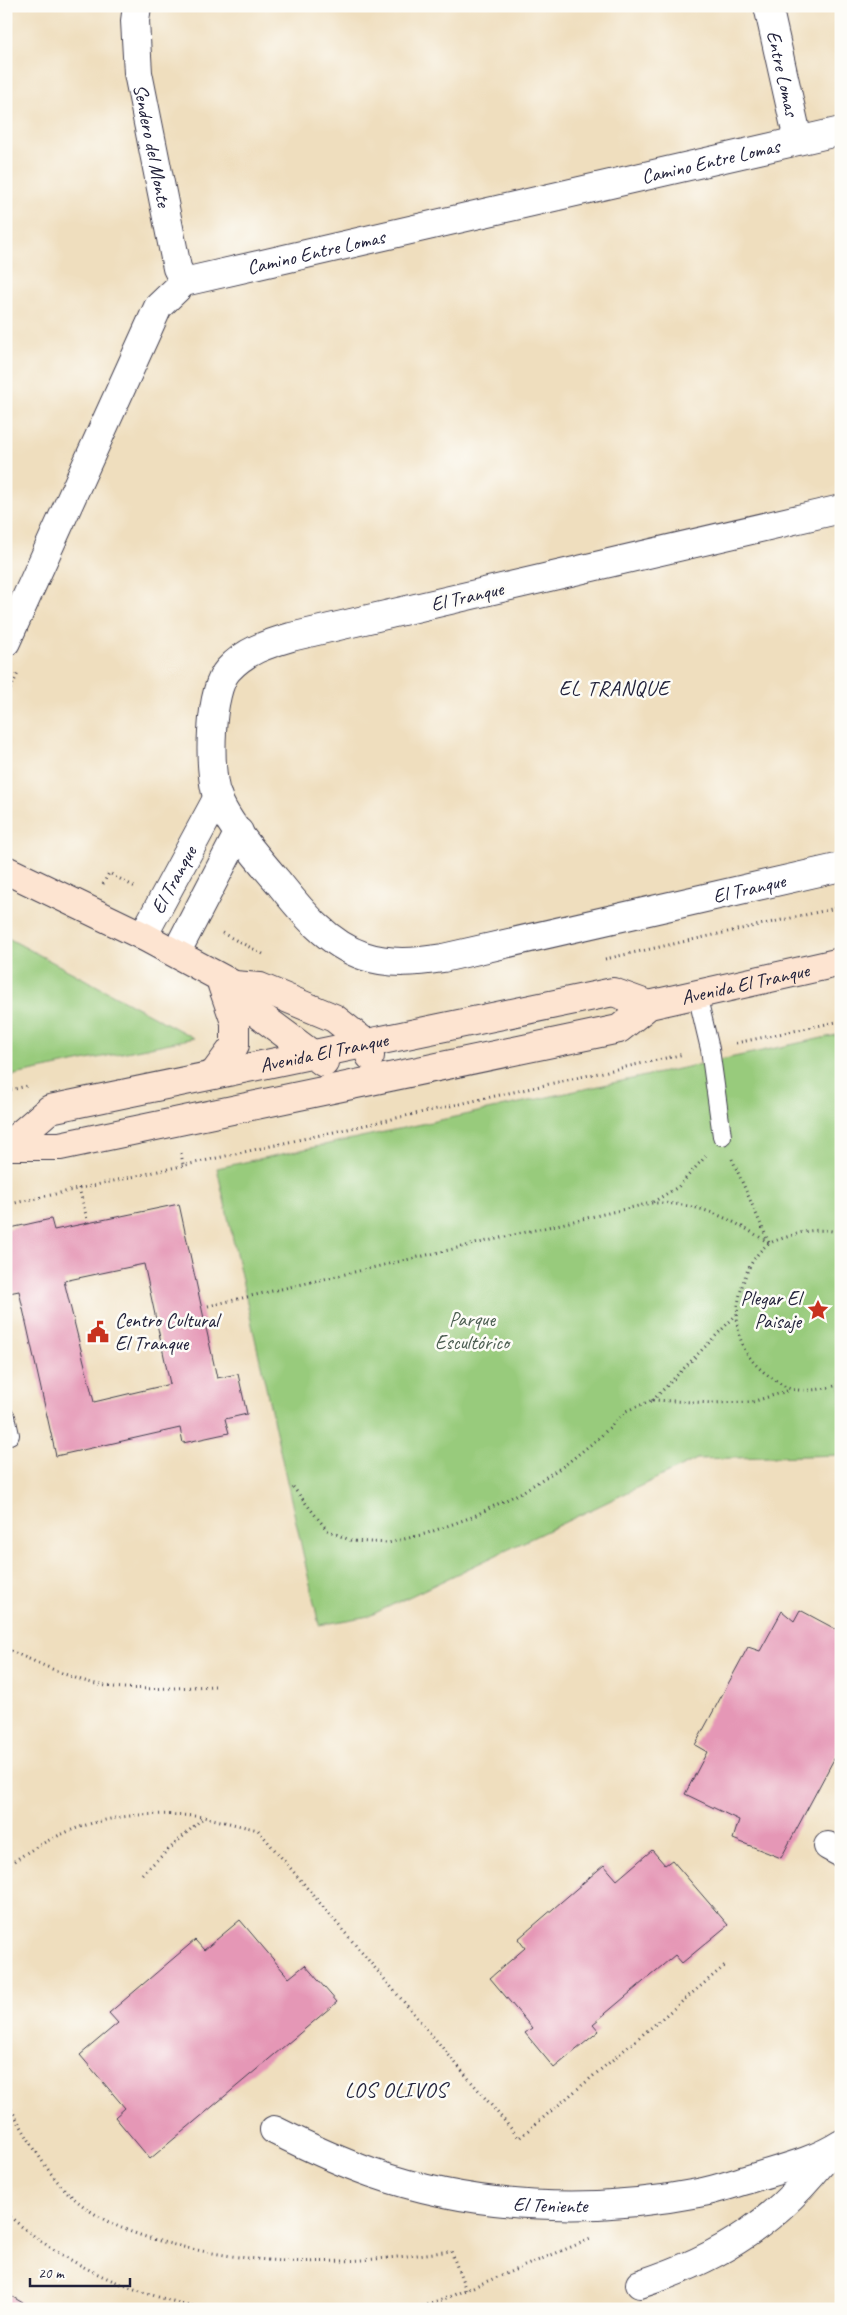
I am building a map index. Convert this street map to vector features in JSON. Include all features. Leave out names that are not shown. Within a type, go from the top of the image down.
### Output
[{"type":"main road","points":[[6,870],[143,936],[226,981],[260,987],[334,1018],[367,1044],[364,1083],[314,1055],[242,1002],[226,981]]},
{"type":"main road","name":"Avenida El Tranque","points":[[7,1145],[60,1146],[619,1029],[649,1005],[841,962]]},
{"type":"main road","points":[[213,1075],[235,1045],[235,1022],[226,981]]},
{"type":"main road","name":"Avenida El Tranque","points":[[7,1145],[50,1109],[613,992],[649,1005]]},
{"type":"street","name":"Sendero del Monte","points":[[138,6],[135,21],[138,73],[177,268],[184,282]]},
{"type":"street","name":"Entre Lomas","points":[[768,6],[798,140]]},
{"type":"street","name":"Camino Entre Lomas","points":[[184,282],[841,131]]},
{"type":"street","points":[[15,652],[158,307],[184,282]]},
{"type":"street","name":"El Tranque","points":[[841,509],[291,637],[264,645],[242,656],[226,672],[218,693],[211,742],[213,772],[218,797],[239,832],[305,915],[327,935],[346,948],[364,956],[402,962],[443,958],[841,867]]},
{"type":"street","name":"El Tranque","points":[[143,936],[218,797]]},
{"type":"street","name":"El Tranque","points":[[176,953],[239,832]]},
{"type":"street","name":"El Teniente","points":[[274,2130],[322,2153],[373,2173],[442,2192],[478,2199],[532,2204],[586,2205],[643,2202],[699,2193],[806,2162],[836,2147]]},
{"type":"street","name":"El Teniente","points":[[640,2284],[705,2260],[763,2224],[812,2177],[836,2147]]},
{"type":"lane","points":[[697,994],[710,1048],[722,1136]]},
{"type":"lane","points":[[6,1417],[10,1435]]},
{"type":"path","points":[[6,698],[15,652]]},
{"type":"path","points":[[6,1205],[710,1048],[841,1021]]},
{"type":"path","points":[[651,1203],[678,1187],[722,1136],[769,1243]]},
{"type":"path","points":[[79,1188],[88,1224]]},
{"type":"path","points":[[208,1306],[651,1203],[677,1203],[704,1209],[739,1224],[769,1243]]},
{"type":"path","points":[[791,1389],[749,1359],[740,1339],[737,1314],[740,1294],[747,1272],[758,1254],[769,1243],[805,1231],[841,1234]]},
{"type":"path","points":[[292,1487],[327,1530],[352,1541],[388,1543],[425,1534],[472,1517],[522,1492],[565,1464],[600,1437],[626,1411],[652,1400],[737,1314]]},
{"type":"path","points":[[652,1400],[712,1404],[752,1402],[791,1389],[827,1388],[841,1384]]},
{"type":"path","points":[[6,1649],[74,1678],[100,1684],[119,1687],[216,1686]]},
{"type":"path","points":[[6,1866],[52,1837],[108,1818],[172,1813],[204,1817],[258,1830],[519,2138],[727,1964]]},
{"type":"path","points":[[142,1874],[204,1817]]},
{"type":"path","points":[[6,2101],[47,2168],[61,2185],[76,2200],[100,2218],[127,2231],[210,2253],[265,2260],[320,2263],[376,2261],[451,2251],[466,2290]]},
{"type":"path","points":[[6,2213],[42,2242],[72,2262],[104,2278],[155,2297],[205,2309]]},
{"type":"path","points":[[412,2309],[434,2303],[594,2237]]},
{"type":"green space","points":[[6,937],[194,1038],[10,1076],[6,1056]]},
{"type":"green space","name":"Parque Escultórico","points":[[841,1034],[841,1455],[697,1459],[369,1616],[319,1625],[217,1168]]},
{"type":"building","points":[[179,1204],[217,1378],[238,1374],[247,1414],[225,1419],[229,1433],[183,1443],[180,1428],[56,1456],[19,1291],[9,1293],[6,1280],[6,1229],[51,1219],[54,1230]],"holes":[[[144,1264],[170,1384],[94,1402],[64,1281]]]},
{"type":"building","points":[[800,1610],[841,1632],[841,1746],[781,1858],[733,1839],[739,1820],[685,1794],[707,1752],[695,1745],[748,1647],[760,1651],[782,1611],[794,1621]]},
{"type":"building","points":[[652,1850],[665,1865],[672,1860],[728,1925],[682,1963],[675,1955],[593,2024],[599,2031],[554,2068],[525,2033],[532,2028],[490,1978],[525,1948],[518,1939],[604,1865],[617,1880]]},
{"type":"building","points":[[240,1920],[289,1978],[305,1965],[337,2002],[150,2159],[115,2117],[125,2108],[80,2055],[118,2023],[109,2013],[195,1940],[204,1950]]},
{"type":"building","points":[[6,2293],[33,2309],[6,2309]]},
{"type":"place","name":"Plegar El Paisaje","points":[[818,1310]]},
{"type":"place","name":"Centro Cultural El Tranque","points":[[98,1332]]},
{"type":"district","name":"EL TRANQUE","points":[[614,688]]},
{"type":"district","name":"LOS OLIVOS","points":[[396,2090]]}]
